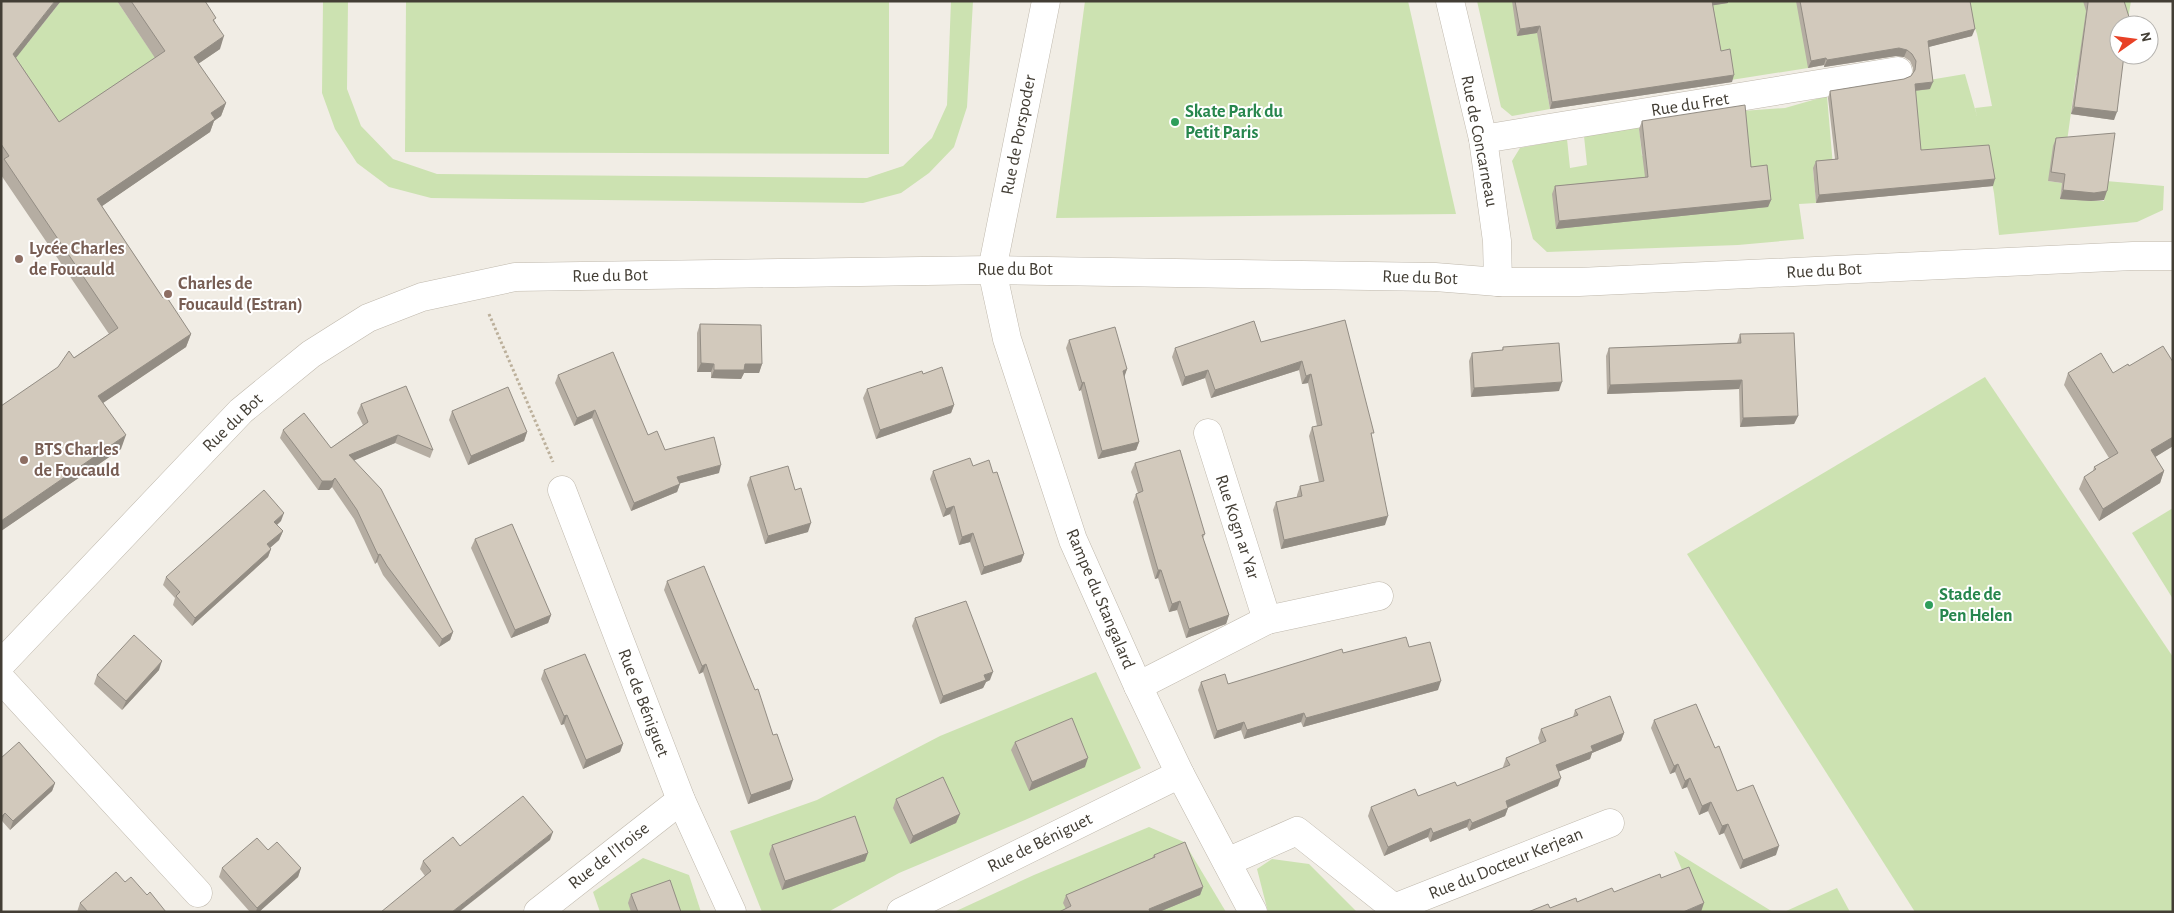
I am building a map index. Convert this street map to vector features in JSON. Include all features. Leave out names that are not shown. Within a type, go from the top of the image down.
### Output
[{"type":"street","name":"Rue de Porspoder","points":[[992,270],[1046,1]]},
{"type":"street","name":"Rue de Concarneau","points":[[1450,1],[1483,139],[1497,241],[1498,282]]},
{"type":"street","name":"Rue du Fret","points":[[1483,139],[1898,71]]},
{"type":"street","name":"Rue du Bot","points":[[1,664],[241,411],[311,354],[368,318],[422,297],[515,277],[992,270],[1435,277],[1498,282],[1600,282],[2133,256],[2173,256]]},
{"type":"street","name":"Rampe du Stangalard","points":[[992,270],[1007,339],[1073,540],[1138,686],[1180,774],[1252,912]]},
{"type":"street","name":"Rue Kogn ar Yar","points":[[1208,433],[1267,620]]},
{"type":"street","name":"Rue de Béniguet","points":[[562,490],[680,800],[732,912]]},
{"type":"street","points":[[1138,686],[1267,620],[1379,596]]},
{"type":"street","points":[[1,679],[198,893]]},
{"type":"street","name":"Rue de Béniguet","points":[[901,912],[1180,774]]},
{"type":"street","name":"Rue de l'Iroise","points":[[538,912],[680,800]]},
{"type":"street","name":"Rue du Docteur Kerjean","points":[[1227,862],[1297,831],[1394,908],[1610,823]]},
{"type":"path","points":[[477,286],[551,456],[562,490]]},
{"type":"green space","points":[[61,1],[117,1],[160,65],[54,135],[1,57],[1,24],[27,44]]},
{"type":"green space","points":[[323,1],[348,1],[347,89],[361,126],[393,159],[437,174],[867,178],[903,166],[932,138],[947,105],[951,1],[973,1],[967,107],[954,147],[929,173],[901,193],[863,203],[431,198],[389,187],[357,163],[335,129],[322,93]]},
{"type":"green space","points":[[406,1],[889,1],[889,154],[405,152]]},
{"type":"green space","points":[[1085,1],[1408,1],[1456,214],[1056,218]]},
{"type":"green space","points":[[1477,1],[1885,1],[1808,68],[1731,80],[1545,80],[1550,109],[1512,116],[1501,107]]},
{"type":"green space","points":[[1966,1],[2131,1],[2129,15],[2109,15],[2109,37],[2076,76],[2065,156],[2048,181],[2062,183],[2060,199],[2104,201],[2106,181],[2164,186],[2163,210],[2137,222],[1999,235],[1994,193],[1986,152],[1919,157],[1912,91],[1929,80],[1965,74],[1977,116],[1975,108],[1992,106],[1977,34]]},
{"type":"green space","points":[[1827,96],[1833,166],[1813,168],[1816,203],[1799,204],[1804,239],[1738,245],[1547,252],[1533,239],[1512,161],[1520,148],[1567,139],[1570,168],[1587,165],[1584,136],[1639,127],[1642,156],[1742,111],[1785,108]]},
{"type":"green space","name":"Stade de Pen Helen","points":[[1985,377],[2173,657],[2173,912],[1915,912],[1687,554]]},
{"type":"green space","points":[[2173,508],[2173,599],[2132,533]]},
{"type":"green space","points":[[1096,672],[1141,768],[1025,820],[899,873],[828,912],[762,912],[730,831],[817,800],[940,736]]},
{"type":"green space","points":[[1149,827],[1184,842],[1226,912],[954,912],[1034,875]]},
{"type":"green space","points":[[1674,851],[1773,912],[1700,912]]},
{"type":"green space","points":[[643,858],[689,875],[701,912],[600,912],[593,892]]},
{"type":"green space","points":[[1272,859],[1309,864],[1357,912],[1268,912],[1257,869]]},
{"type":"green space","points":[[1837,888],[1850,912],[1784,912]]},
{"type":"building","points":[[1,1],[55,1],[13,54],[59,122],[165,51],[131,1],[205,1],[216,18],[213,20],[224,36],[194,57],[226,103],[211,113],[215,119],[97,199],[163,298],[166,296],[191,334],[98,396],[126,435],[1,521],[1,406],[58,367],[69,351],[74,358],[118,328],[4,159],[9,156],[1,144]]},
{"type":"building","points":[[1515,1],[1712,1],[1721,51],[1730,49],[1734,75],[1552,102],[1540,26],[1520,29]]},
{"type":"building","points":[[1800,1],[1970,1],[1975,29],[1928,41],[1933,82],[1915,84],[1921,150],[1989,145],[1995,179],[1819,195],[1816,161],[1838,159],[1830,91],[1904,79],[1911,76],[1915,70],[1916,61],[1907,50],[1899,48],[1811,61]]},
{"type":"building","points":[[2088,1],[2124,1],[2128,15],[2109,15],[2109,65],[2123,65],[2117,112],[2074,107]]},
{"type":"building","points":[[1745,105],[1751,167],[1767,165],[1771,200],[1559,221],[1555,186],[1648,177],[1642,121]]},
{"type":"building","points":[[2115,133],[2107,191],[2094,193],[2063,190],[2065,174],[2051,172],[2056,138]]},
{"type":"building","points":[[1345,320],[1374,433],[1371,433],[1388,516],[1284,540],[1276,502],[1302,496],[1300,486],[1324,481],[1312,427],[1322,425],[1311,374],[1306,376],[1302,361],[1215,390],[1208,370],[1185,377],[1175,348],[1254,321],[1261,342]]},
{"type":"building","points":[[700,324],[761,325],[762,364],[745,364],[744,370],[714,370],[714,364],[701,363]]},
{"type":"building","points":[[1115,327],[1127,369],[1123,371],[1139,442],[1102,451],[1084,382],[1082,383],[1069,340]]},
{"type":"building","points":[[1794,333],[1798,416],[1743,418],[1742,380],[1610,385],[1609,348],[1741,343],[1740,334]]},
{"type":"building","points":[[1559,343],[1562,382],[1474,388],[1472,353],[1503,350],[1503,347]]},
{"type":"building","points":[[2163,346],[2173,362],[2173,437],[2151,450],[2164,471],[2103,509],[2084,477],[2096,469],[2094,467],[2118,453],[2068,373],[2101,353],[2113,373]]},
{"type":"building","points":[[613,352],[648,435],[657,431],[665,450],[714,437],[721,465],[677,477],[680,484],[634,503],[595,410],[577,418],[558,375]]},
{"type":"building","points":[[942,367],[954,405],[880,430],[867,389],[922,371],[923,374]]},
{"type":"building","points":[[406,386],[433,450],[398,435],[349,455],[381,489],[453,632],[442,639],[380,554],[378,555],[357,510],[335,478],[332,481],[322,481],[283,430],[304,413],[331,448],[368,422],[361,404]]},
{"type":"building","points":[[508,387],[527,432],[471,456],[452,411]]},
{"type":"building","points":[[1180,450],[1205,534],[1202,535],[1229,615],[1189,629],[1180,601],[1172,604],[1161,570],[1158,570],[1136,494],[1143,491],[1135,463]]},
{"type":"building","points":[[970,458],[973,466],[989,460],[993,473],[997,472],[1024,554],[984,567],[973,533],[962,537],[954,506],[946,509],[933,471]]},
{"type":"building","points":[[788,466],[795,490],[801,488],[811,523],[768,536],[750,477]]},
{"type":"building","points":[[264,490],[284,513],[274,522],[283,531],[267,544],[271,549],[195,618],[176,596],[180,592],[166,577]]},
{"type":"building","points":[[512,524],[551,615],[515,630],[475,539]]},
{"type":"building","points":[[704,566],[755,690],[758,689],[773,735],[777,734],[793,780],[751,795],[706,664],[702,666],[667,581]]},
{"type":"building","points":[[966,601],[993,672],[984,675],[986,680],[943,696],[915,618]]},
{"type":"building","points":[[134,635],[162,661],[126,701],[97,675]]},
{"type":"building","points":[[1406,637],[1409,647],[1430,642],[1441,681],[1306,718],[1304,713],[1247,730],[1244,722],[1217,731],[1201,682],[1225,674],[1228,684],[1342,649],[1343,653]]},
{"type":"building","points":[[585,654],[623,744],[586,760],[567,715],[564,716],[544,670]]},
{"type":"building","points":[[1610,696],[1624,733],[1591,746],[1593,751],[1556,765],[1561,778],[1506,801],[1508,808],[1472,823],[1470,819],[1433,833],[1431,828],[1388,847],[1371,807],[1415,789],[1418,796],[1455,782],[1457,786],[1510,765],[1506,758],[1546,741],[1541,729],[1578,715],[1575,710]]},
{"type":"building","points":[[1696,704],[1715,748],[1719,746],[1737,791],[1753,785],[1779,846],[1743,860],[1728,824],[1722,826],[1711,802],[1702,806],[1690,778],[1685,781],[1678,764],[1674,766],[1654,720]]},
{"type":"building","points":[[1072,718],[1088,758],[1032,782],[1015,742]]},
{"type":"building","points":[[19,742],[55,783],[13,821],[5,813],[1,817],[1,758]]},
{"type":"building","points":[[943,777],[960,814],[913,836],[896,799]]},
{"type":"building","points":[[523,796],[553,832],[452,912],[381,912],[431,871],[423,861],[453,837],[460,846]]},
{"type":"building","points":[[855,816],[868,853],[785,881],[772,845]]},
{"type":"building","points":[[257,838],[268,850],[277,842],[301,868],[257,908],[222,868]]},
{"type":"building","points":[[1185,842],[1203,887],[1149,909],[1150,912],[1059,912],[1071,906],[1066,895]]},
{"type":"building","points":[[1689,867],[1704,903],[1683,912],[1528,912],[1548,904],[1550,908],[1576,898],[1577,902],[1612,888],[1614,892],[1660,874],[1661,878]]},
{"type":"building","points":[[116,872],[125,882],[131,877],[147,895],[150,892],[166,912],[88,912],[80,903]]},
{"type":"building","points":[[670,880],[681,912],[638,912],[631,894]]},
{"type":"place","name":"Skate Park du Petit Paris","points":[[1175,122]]},
{"type":"place","name":"Lycée Charles de Foucauld","points":[[19,259]]},
{"type":"place","name":"Charles de Foucauld (Estran)","points":[[168,294]]},
{"type":"place","name":"BTS Charles de Foucauld","points":[[24,460]]},
{"type":"place","name":"Stade de Pen Helen","points":[[1929,605]]}]
